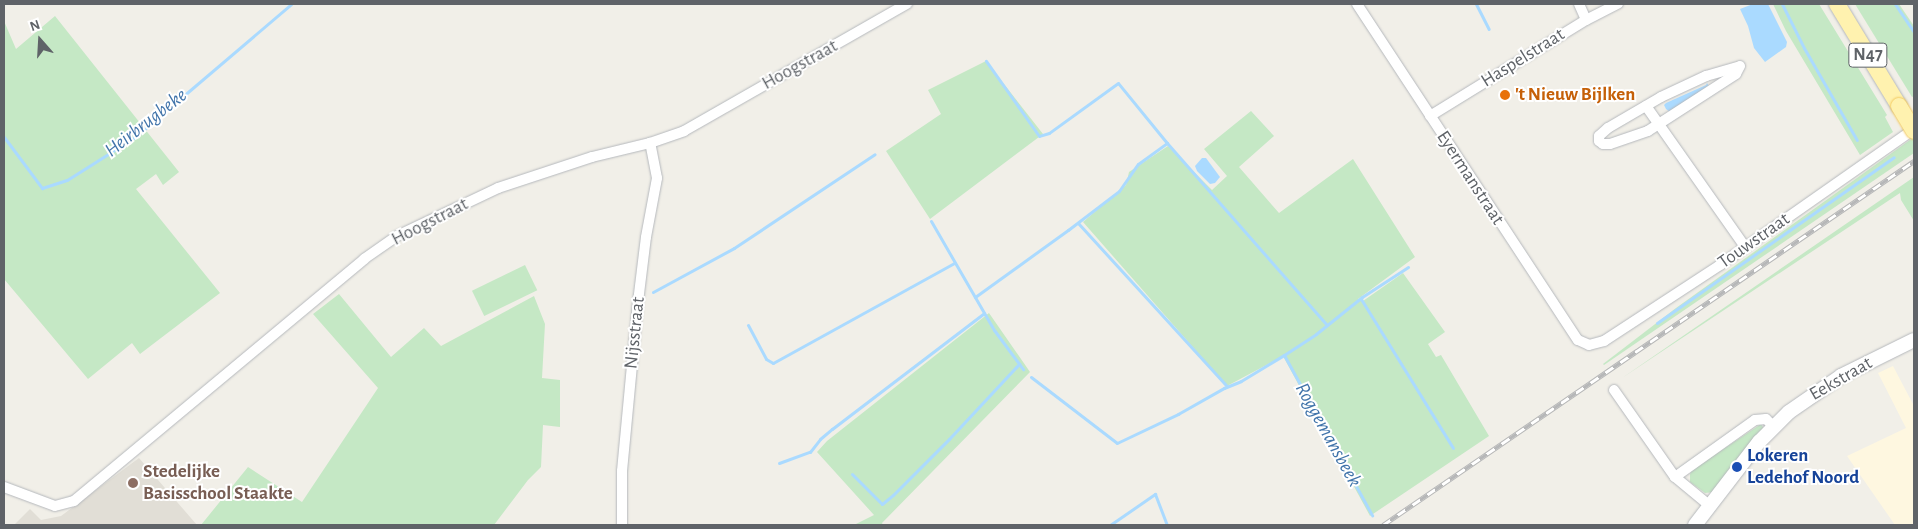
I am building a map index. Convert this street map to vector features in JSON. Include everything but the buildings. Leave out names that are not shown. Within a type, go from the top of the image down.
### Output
[{"type":"main road","name":"N47","points":[[1837,4],[1914,130]]},
{"type":"street","name":"Hoogstraat","points":[[4,488],[55,506],[74,501],[364,259],[397,236],[498,188],[592,157],[650,143],[684,131],[907,4]]},
{"type":"street","name":"Eyermanstraat","points":[[1357,4],[1578,340],[1590,346]]},
{"type":"street","points":[[1579,4],[1586,20]]},
{"type":"street","name":"Haspelstraat","points":[[1430,116],[1586,20],[1618,4]]},
{"type":"street","points":[[1740,66],[1736,74],[1659,125],[1648,131],[1610,144],[1603,144],[1598,141],[1608,128],[1646,106],[1706,76],[1740,66]]},
{"type":"street","points":[[1646,106],[1745,247]]},
{"type":"street","name":"Touwstraat","points":[[1590,346],[1596,345],[1619,332],[1914,130]]},
{"type":"street","name":"Nijsstraat","points":[[622,525],[622,471],[637,312],[646,237],[657,178],[650,143]]},
{"type":"street","name":"Eekstraat","points":[[1695,525],[1773,426],[1823,386],[1914,340]]},
{"type":"street","points":[[1614,390],[1675,476],[1710,506]]},
{"type":"street","points":[[1675,476],[1755,420],[1766,419],[1773,426]]},
{"type":"shaded area","points":[[1893,366],[1914,406],[1914,525],[1895,525],[1847,456],[1906,428],[1878,373]]},
{"type":"shaded area","name":"Stedelijke Basisschool Staakte","points":[[139,458],[197,525],[14,525],[30,509],[41,520],[61,516]]},
{"type":"green space","points":[[1773,4],[1819,4],[1887,115],[1885,117],[1893,132],[1860,155],[1786,31]]},
{"type":"green space","points":[[1855,4],[1899,4],[1914,26],[1914,96],[1912,97]]},
{"type":"green space","points":[[55,16],[179,172],[163,185],[156,174],[136,189],[220,293],[140,354],[132,343],[88,379],[4,279],[4,21],[16,49]]},
{"type":"green space","points":[[986,61],[1043,134],[930,219],[886,151],[941,114],[928,90]]},
{"type":"green space","points":[[1251,111],[1274,136],[1239,167],[1279,213],[1353,159],[1415,257],[1358,299],[1363,301],[1403,273],[1445,332],[1428,344],[1436,357],[1441,355],[1489,436],[1370,516],[1283,356],[1227,386],[1083,222],[1126,185],[1129,172],[1168,146],[1212,190],[1227,176],[1204,149]]},
{"type":"green space","points":[[1914,137],[1914,153],[1603,364],[1676,308]]},
{"type":"green space","points":[[1914,177],[1914,221],[1901,200],[1900,193],[1622,378]]},
{"type":"green space","points":[[525,265],[537,290],[484,316],[472,291]]},
{"type":"green space","points":[[339,294],[391,357],[424,328],[441,346],[534,296],[545,324],[542,378],[560,380],[560,427],[543,425],[541,467],[528,480],[494,525],[201,525],[248,467],[302,502],[378,388],[313,314]]},
{"type":"green space","points":[[989,313],[1030,372],[882,523],[883,525],[854,525],[874,515],[817,452],[827,441]]},
{"type":"green space","points":[[1761,424],[1764,429],[1714,492],[1705,493],[1690,482],[1692,470]]},
{"type":"water","points":[[1753,4],[1768,4],[1787,42],[1786,47],[1765,62],[1754,48],[1748,26],[1740,9]]},
{"type":"water","points":[[1707,83],[1709,86],[1670,112],[1666,109],[1664,105],[1666,103]]},
{"type":"water","points":[[1202,158],[1206,158],[1220,177],[1215,183],[1210,184],[1197,171],[1195,166]]},
{"type":"waterway","name":"Heirbrugbeke","points":[[4,137],[42,188],[67,180],[135,137],[291,4]]},
{"type":"waterway","points":[[1476,4],[1489,29]]},
{"type":"waterway","points":[[1782,4],[1804,48],[1857,140]]},
{"type":"waterway","points":[[1895,4],[1914,32]]},
{"type":"waterway","points":[[975,297],[1119,191],[1138,164],[1167,143],[1118,83],[1049,133],[1039,136],[986,61]]},
{"type":"waterway","points":[[1167,143],[1327,325]]},
{"type":"waterway","points":[[653,292],[734,248],[875,154]]},
{"type":"waterway","points":[[1657,323],[1894,157]]},
{"type":"waterway","points":[[931,221],[994,330],[1023,369]]},
{"type":"waterway","points":[[1078,223],[1227,386]]},
{"type":"waterway","points":[[748,325],[766,359],[773,363],[954,263]]},
{"type":"waterway","points":[[1031,377],[1117,443],[1241,381],[1284,355],[1316,334],[1362,297],[1408,267]]},
{"type":"waterway","points":[[1361,299],[1453,448]]},
{"type":"waterway","points":[[779,463],[810,452],[820,439],[832,429],[984,313]]},
{"type":"waterway","name":"Roggemansbeek","points":[[1284,355],[1372,515]]},
{"type":"waterway","points":[[852,474],[882,504],[949,439],[1019,364]]},
{"type":"waterway","points":[[1110,525],[1155,494],[1167,525]]},
{"type":"railway","points":[[1383,525],[1914,161]]},
{"type":"place","name":"'t Nieuw Bijlken","points":[[1505,95]]},
{"type":"place","name":"Lokeren Ledehof Noord","points":[[1737,467]]},
{"type":"place","name":"Stedelijke Basisschool Staakte","points":[[133,483]]}]
